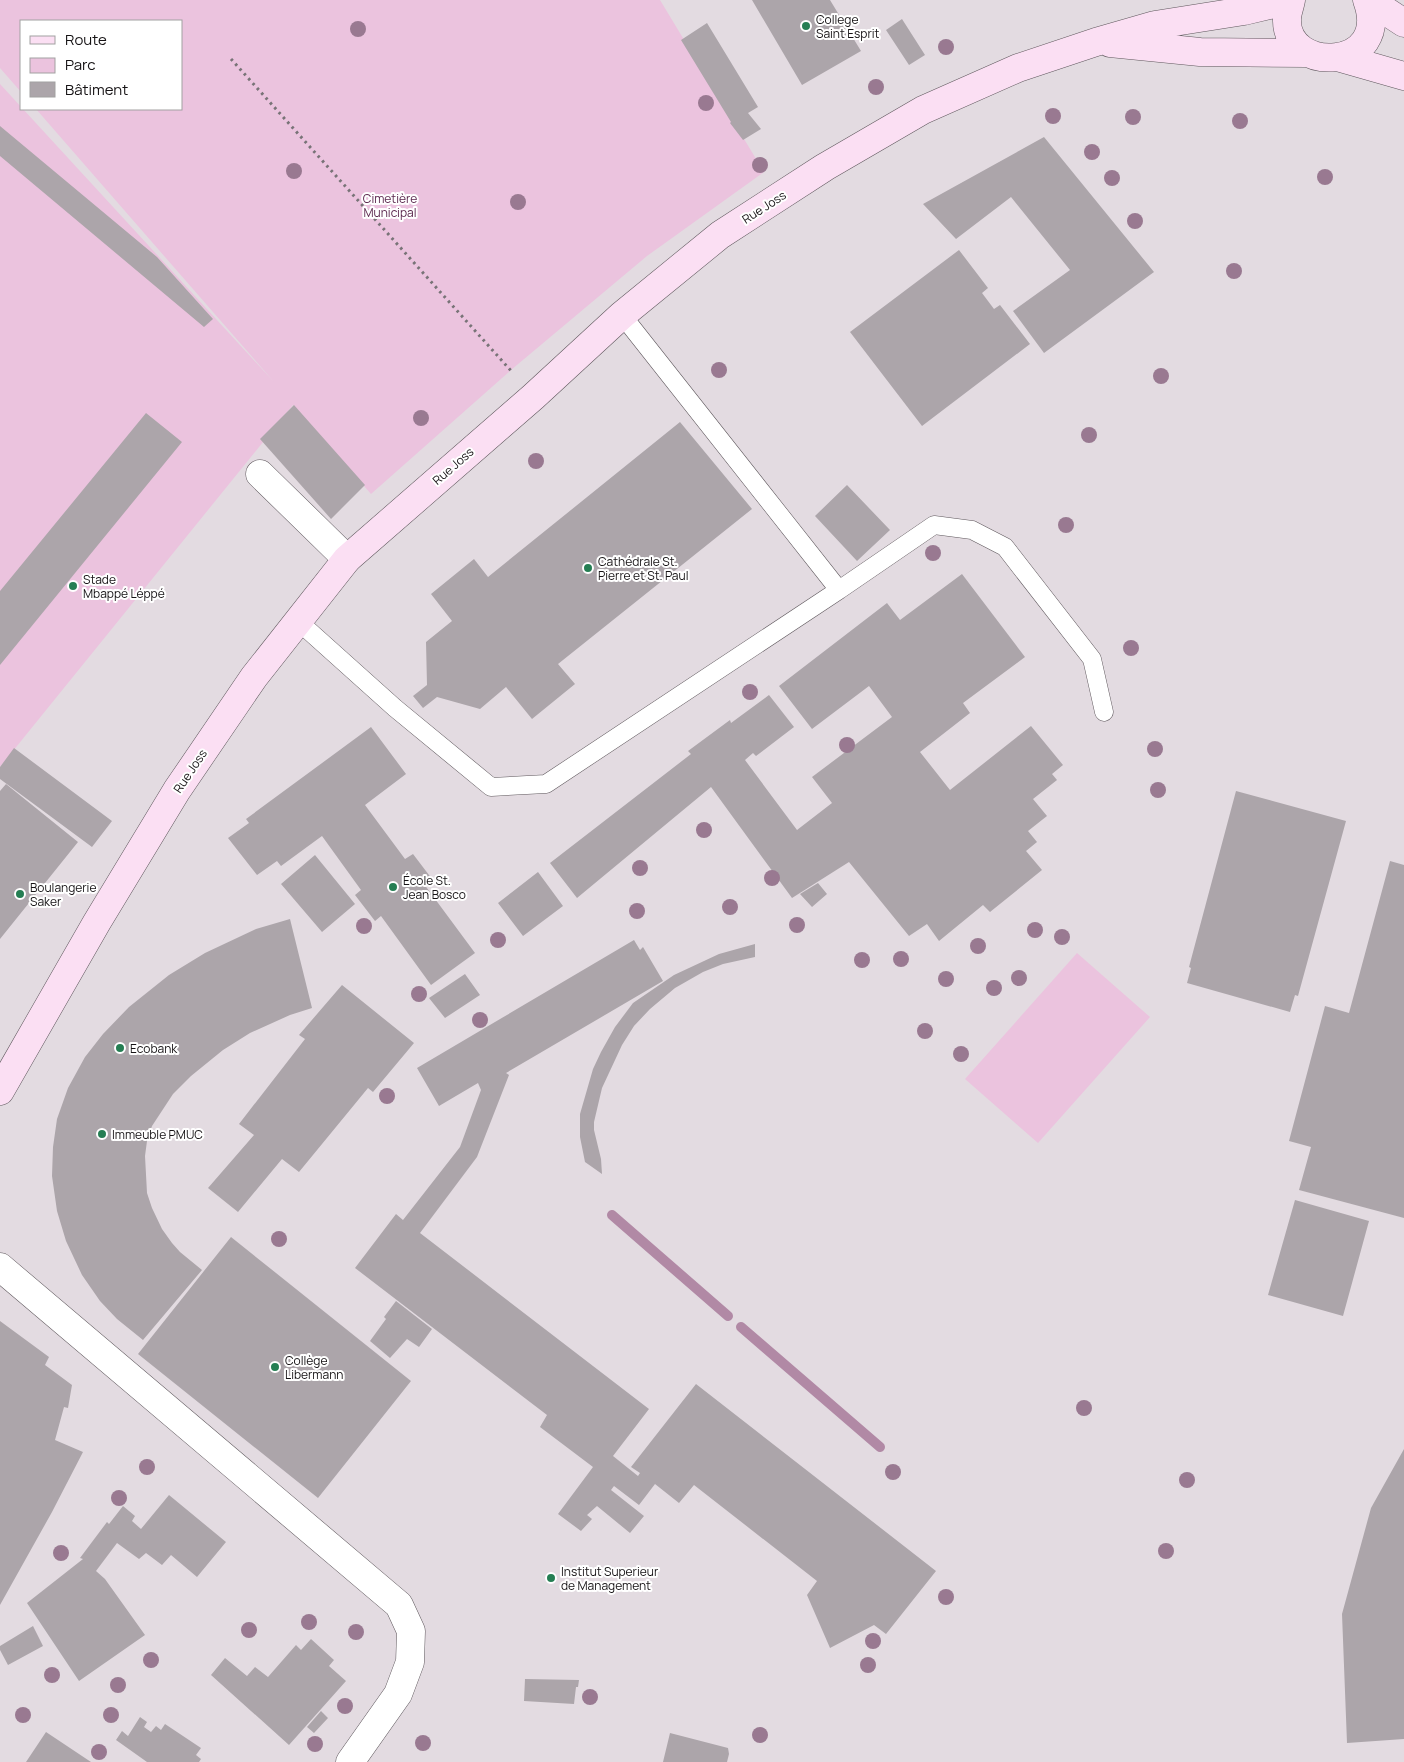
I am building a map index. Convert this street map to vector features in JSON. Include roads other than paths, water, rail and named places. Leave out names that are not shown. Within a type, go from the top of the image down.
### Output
[{"type":"main road","points":[[1291,0],[1287,19],[1288,29],[1294,42],[1307,53]]},
{"type":"main road","name":"Rue Joss","points":[[0,1091],[97,922],[177,790],[254,677],[347,559],[533,397],[622,315],[720,235],[825,167],[923,110],[1018,68],[1096,42],[1155,25],[1244,11],[1291,0]]},
{"type":"main road","points":[[1368,0],[1404,23]]},
{"type":"main road","points":[[1341,58],[1356,51],[1366,40],[1371,28],[1371,11],[1368,0]]},
{"type":"main road","points":[[1096,42],[1200,52],[1307,53],[1325,58],[1341,58],[1404,76]]},
{"type":"street","points":[[260,474],[347,559]]},
{"type":"street","points":[[0,1267],[399,1605],[411,1630],[410,1662],[398,1694],[350,1762]]},
{"type":"lane","points":[[622,315],[839,590]]},
{"type":"lane","points":[[298,621],[395,708],[491,787],[546,784],[934,525],[972,530],[1004,547],[1092,659],[1104,712]]},
{"type":"waterway","points":[[612,1215],[728,1316]]},
{"type":"waterway","points":[[741,1327],[880,1447]]},
{"type":"place","name":"College Saint Esprit","points":[[806,26]]},
{"type":"place","name":"Cathédrale St. Pierre et St. Paul","points":[[588,568]]},
{"type":"place","name":"Stade Mbappé Léppé","points":[[73,586]]},
{"type":"place","name":"École St. Jean Bosco","points":[[393,887]]},
{"type":"place","name":"Boulangerie Saker","points":[[20,894]]},
{"type":"place","name":"Ecobank","points":[[120,1048]]},
{"type":"place","name":"Immeuble PMUC","points":[[102,1134]]},
{"type":"place","name":"Collège Libermann","points":[[275,1367]]},
{"type":"place","name":"Institut Superieur de Management","points":[[551,1578]]},
{"type":"park label","name":"Cimetière Municipal","points":[[390,205]]}]
